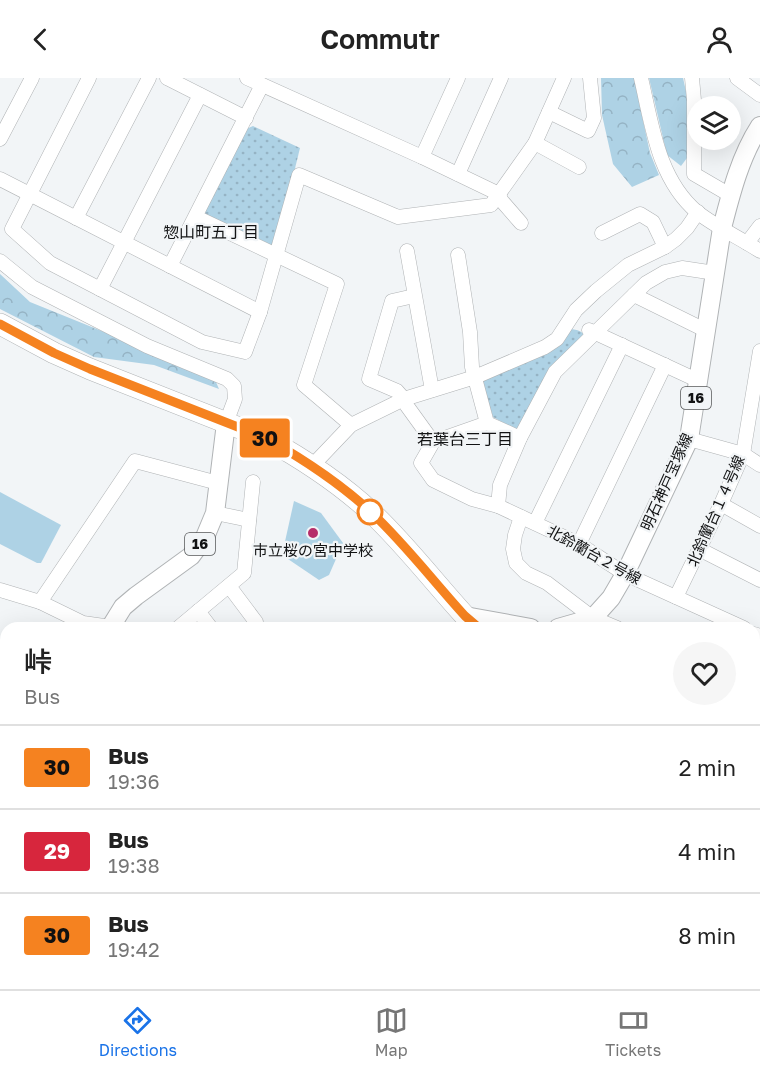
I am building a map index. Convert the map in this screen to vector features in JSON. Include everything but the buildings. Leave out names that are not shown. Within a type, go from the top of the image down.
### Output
[{"type":"highway","points":[[0,324],[90,369],[266,438],[290,452],[312,466],[373,514],[472,622]]},
{"type":"main road","name":"明石神戸宝塚線","points":[[593,618],[611,598],[625,574],[689,439],[722,228],[740,165],[760,126]]},
{"type":"main road","name":"16","points":[[114,622],[123,607],[136,596],[192,556],[205,537],[215,513],[226,423]]},
{"type":"main road","points":[[579,622],[593,618]]},
{"type":"street","points":[[0,139],[32,78]]},
{"type":"street","points":[[89,78],[12,229],[50,263],[202,342],[245,352],[261,312],[299,175],[398,217],[491,204],[535,143],[564,78]]},
{"type":"street","points":[[76,218],[149,78]]},
{"type":"street","points":[[167,78],[246,118]]},
{"type":"street","points":[[247,78],[500,194]]},
{"type":"street","points":[[422,157],[458,78]]},
{"type":"street","points":[[458,174],[501,78]]},
{"type":"street","points":[[549,112],[588,131],[594,118],[590,78]]},
{"type":"street","points":[[641,78],[657,148],[677,191],[698,212],[760,251]]},
{"type":"street","points":[[692,78],[694,174],[730,195]]},
{"type":"street","points":[[737,78],[760,95]]},
{"type":"street","points":[[170,266],[262,85]]},
{"type":"street","points":[[100,289],[200,94]]},
{"type":"street","points":[[535,143],[579,167]]},
{"type":"street","points":[[0,179],[261,312]]},
{"type":"street","points":[[500,194],[501,200],[521,223]]},
{"type":"street","points":[[698,212],[676,239],[628,265],[576,309],[582,327],[699,381]]},
{"type":"street","points":[[602,233],[640,214],[653,222],[665,247]]},
{"type":"street","points":[[196,217],[350,289]]},
{"type":"street","points":[[747,243],[760,226]]},
{"type":"street","points":[[406,251],[432,390]]},
{"type":"street","points":[[458,255],[471,332],[472,368],[487,423]]},
{"type":"street","points":[[0,261],[32,287],[147,346],[227,379],[234,386],[235,399],[226,423]]},
{"type":"street","points":[[312,466],[351,424],[404,399],[475,377],[545,347],[634,295],[646,283],[665,272],[682,268],[716,273]]},
{"type":"street","points":[[337,284],[304,385],[351,424]]},
{"type":"street","points":[[634,295],[707,331]]},
{"type":"street","points":[[414,296],[392,301],[369,379],[397,391],[433,442],[487,423],[520,438]]},
{"type":"street","points":[[498,506],[500,485],[520,438],[582,327]]},
{"type":"street","points":[[535,523],[622,345]]},
{"type":"street","name":"北鈴蘭台１４号線","points":[[676,597],[721,504],[742,454],[755,408],[760,356]]},
{"type":"street","points":[[579,544],[665,365]]},
{"type":"street","points":[[689,439],[742,454],[760,465]]},
{"type":"street","name":"北鈴蘭台２号線","points":[[433,442],[421,463],[433,480],[472,499],[498,506],[535,523],[579,544],[625,574],[731,622]]},
{"type":"street","points":[[40,602],[135,461],[218,483]]},
{"type":"street","points":[[185,622],[244,573],[253,482]]},
{"type":"street","points":[[721,504],[760,526]]},
{"type":"street","points":[[215,513],[249,520]]},
{"type":"street","points":[[521,517],[513,549],[516,563],[526,573],[547,583],[593,618],[603,622]]},
{"type":"street","points":[[699,549],[760,580]]},
{"type":"street","points":[[229,586],[256,622]]},
{"type":"street","points":[[0,590],[40,602],[81,622]]},
{"type":"street","points":[[198,611],[206,622]]},
{"type":"green space","points":[[601,78],[634,78],[650,153],[659,175],[632,187],[613,164],[602,115]]},
{"type":"green space","points":[[649,78],[683,78],[687,96],[687,158],[681,166],[667,155]]},
{"type":"green space","points":[[253,126],[300,148],[276,246],[268,248],[205,216],[203,211],[246,129]]},
{"type":"green space","points":[[0,274],[30,302],[119,338],[216,382],[219,389],[154,365],[94,357],[0,309]]},
{"type":"green space","points":[[568,329],[580,331],[585,336],[520,428],[516,430],[493,417],[482,384],[484,377]]},
{"type":"green space","points":[[0,492],[61,525],[41,563],[0,544]]},
{"type":"green space","points":[[294,501],[321,513],[343,543],[329,575],[319,580],[282,555]]},
{"type":"bus line","name":"30","points":[[0,324],[90,369],[266,438],[290,452],[312,466],[373,514],[472,622]]},
{"type":"place","name":"市立桜の宮中学校","points":[[313,533]]},
{"type":"district","name":"惣山町五丁目","points":[[211,232]]},
{"type":"district","name":"若葉台三丁目","points":[[465,439]]}]
